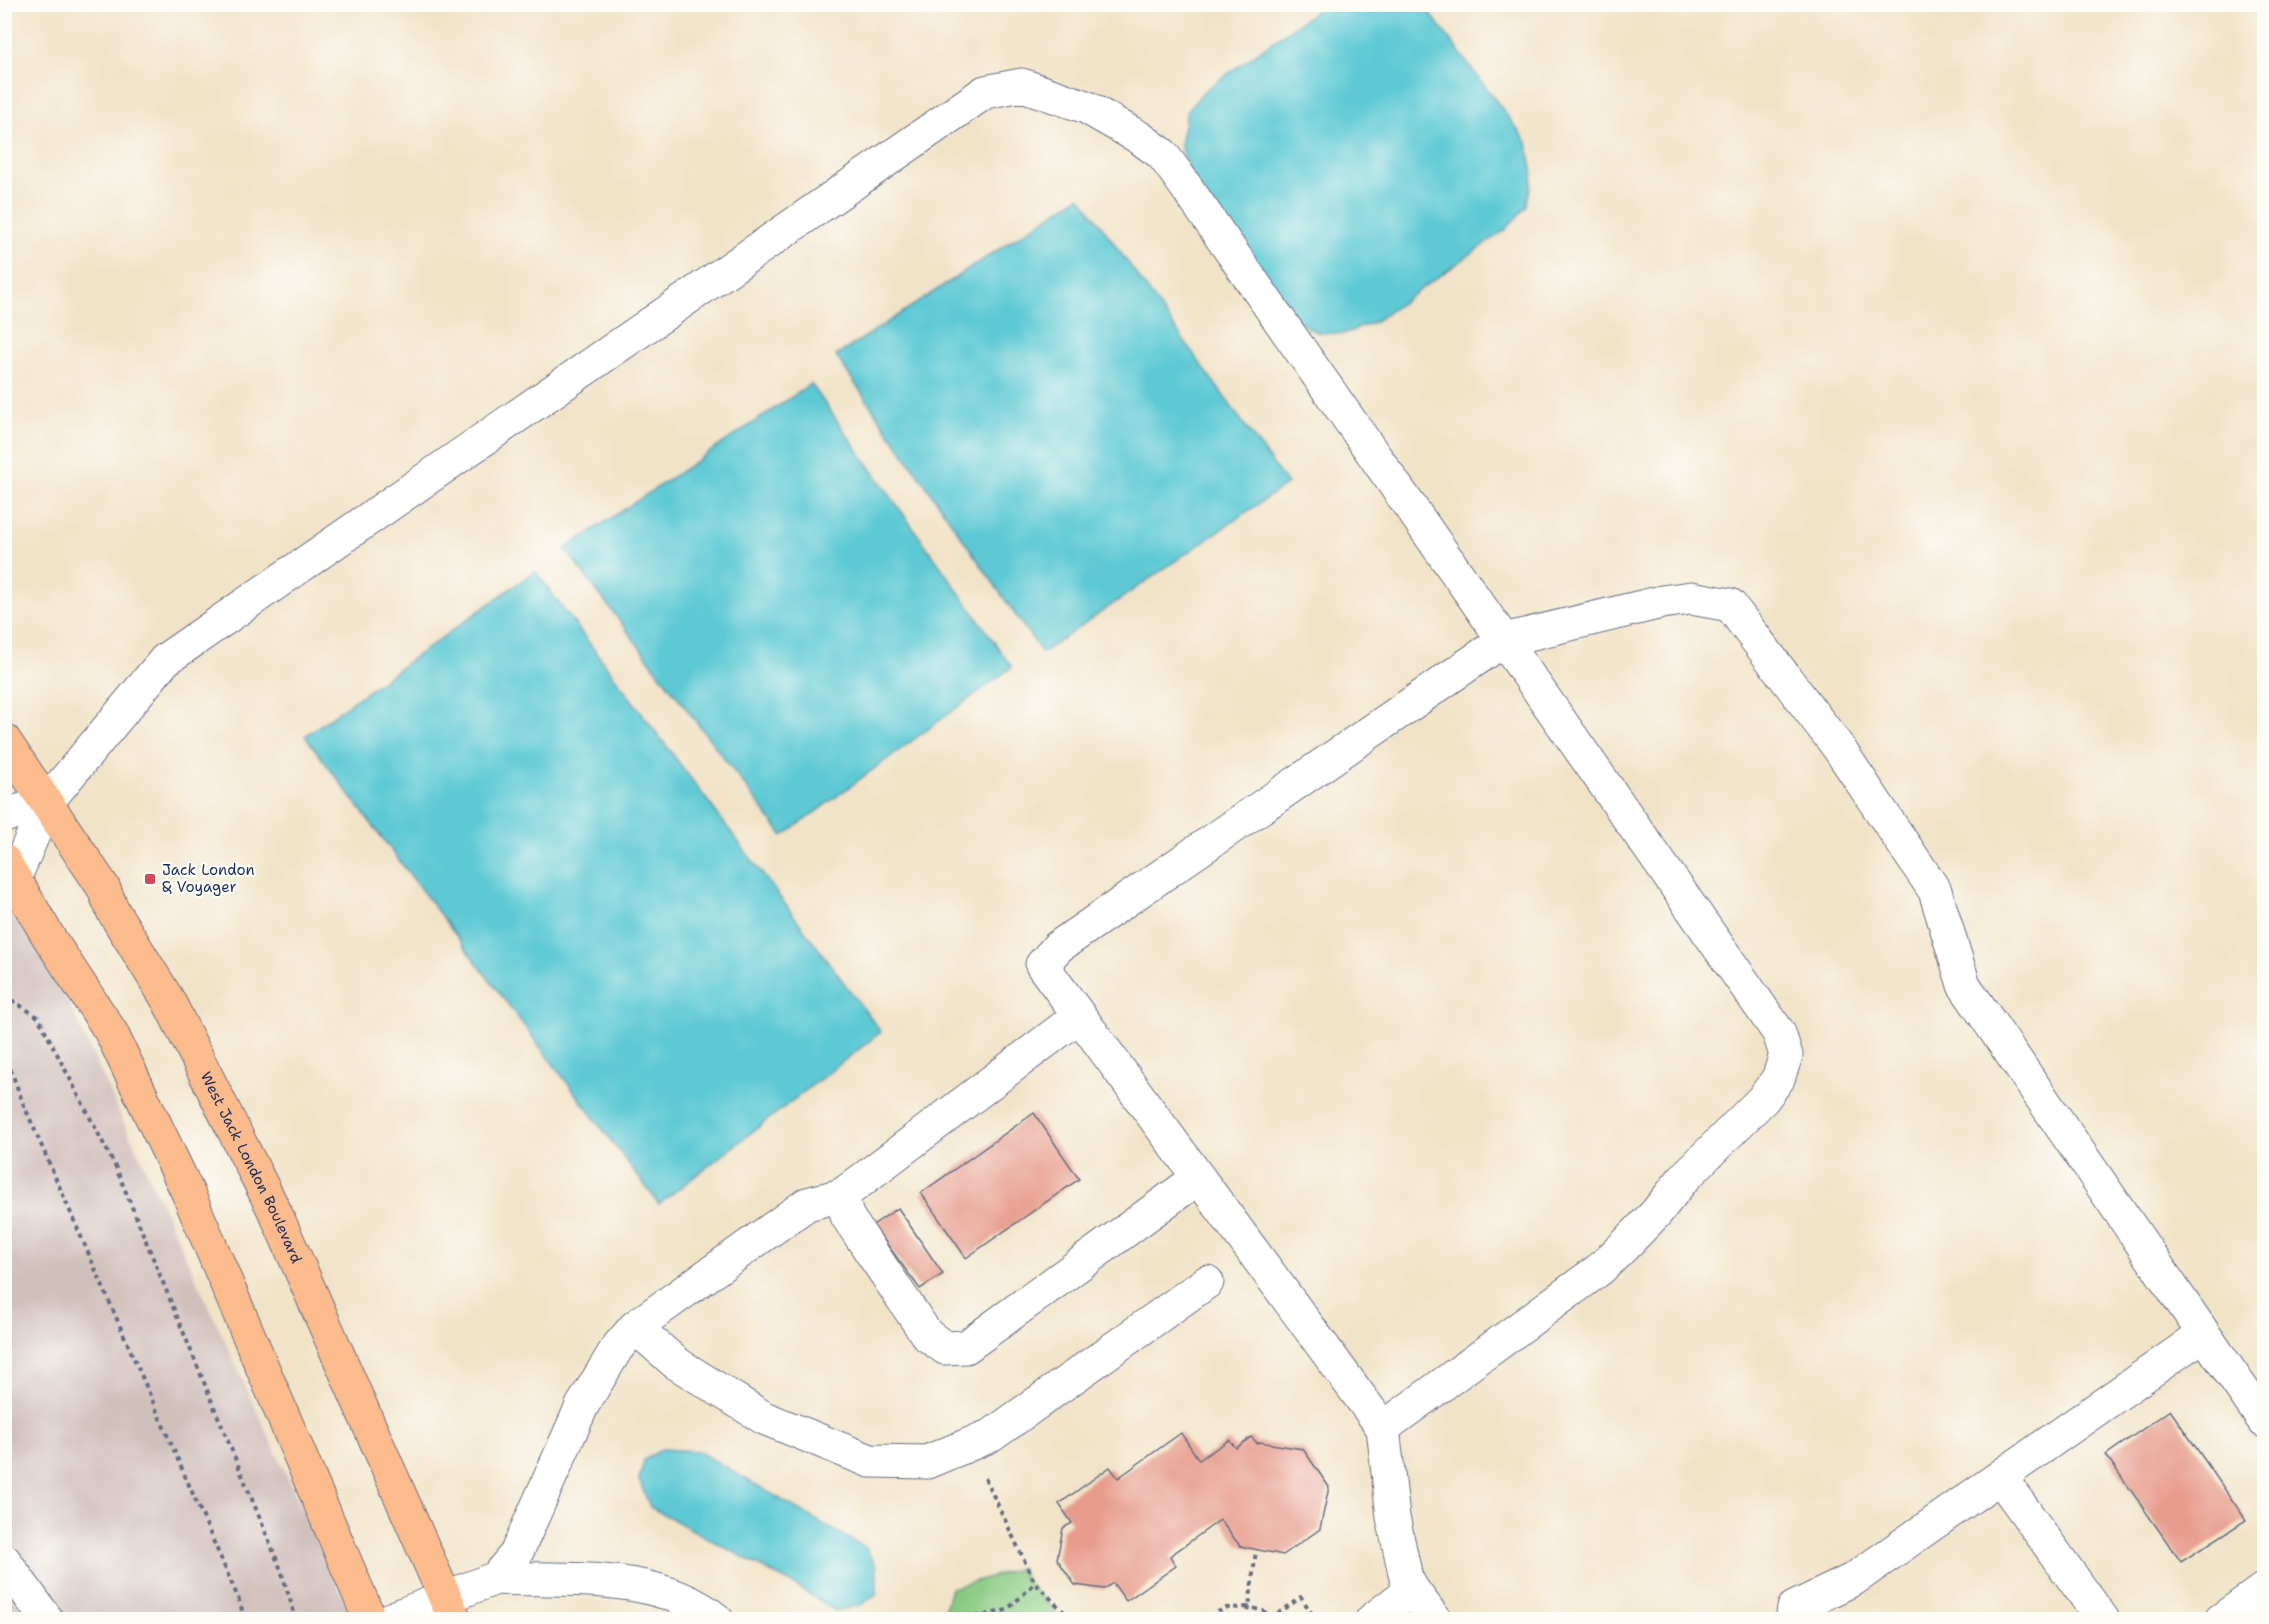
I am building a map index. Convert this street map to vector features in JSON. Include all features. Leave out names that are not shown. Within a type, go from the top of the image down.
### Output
[{"type":"main road","name":"West Jack London Boulevard","points":[[4,740],[103,887],[113,910],[168,1000],[266,1194],[450,1608]]},
{"type":"main road","points":[[8,874],[116,1043],[188,1193],[370,1620]]},
{"type":"street","points":[[8,874],[47,802],[165,660],[985,92],[1022,85],[1086,107],[1140,138],[1162,154],[1779,1033],[1786,1055],[1778,1079],[1763,1099],[1683,1179],[1656,1213],[1600,1269],[1383,1428]]},
{"type":"street","points":[[1435,1620],[1406,1578],[1393,1517],[1383,1428],[1042,965],[1058,947],[1504,640],[1662,602],[1691,598],[1730,605],[1838,747],[1935,891],[1964,986],[2265,1421]]},
{"type":"street","points":[[4,816],[47,802]]},
{"type":"street","points":[[388,1620],[450,1608],[496,1578],[516,1554],[582,1406],[616,1348],[635,1328],[807,1204],[843,1195],[1079,1016]]},
{"type":"street","points":[[843,1195],[847,1216],[927,1335],[945,1348],[966,1347],[1198,1178]]},
{"type":"street","points":[[635,1328],[676,1364],[764,1418],[870,1461],[927,1462],[992,1435],[1207,1282]]},
{"type":"street","points":[[1792,1620],[1794,1608],[1854,1579],[2204,1334]]},
{"type":"street","points":[[2000,1477],[2103,1620]]},
{"type":"street","points":[[4,1560],[47,1620]]},
{"type":"street","points":[[496,1578],[620,1582],[666,1593],[702,1607],[717,1620]]},
{"type":"street","points":[[1372,1620],[1412,1589]]},
{"type":"street","points":[[2221,1620],[2265,1589]]},
{"type":"path","points":[[4,995],[38,1017],[116,1168],[281,1570],[296,1620]]},
{"type":"path","points":[[4,1052],[23,1103],[239,1600],[245,1620]]},
{"type":"path","points":[[970,1444],[1035,1583],[1072,1620]]},
{"type":"path","points":[[1247,1620],[1256,1550]]},
{"type":"path","points":[[949,1614],[980,1618],[1007,1610],[1035,1583]]},
{"type":"path","points":[[1202,1620],[1226,1608],[1249,1607],[1273,1617],[1301,1597],[1316,1620]]},
{"type":"shaded area","points":[[4,878],[25,908],[353,1619],[5,1619]]},
{"type":"green space","points":[[1021,1568],[1025,1580],[1063,1619],[942,1619],[951,1588]]},
{"type":"water","points":[[1324,5],[1424,5],[1527,142],[1533,174],[1526,207],[1505,230],[1374,322],[1343,334],[1316,332],[1291,317],[1190,174],[1180,144],[1187,111],[1204,91]]},
{"type":"water","points":[[1080,196],[1287,484],[1042,653],[836,356]]},
{"type":"water","points":[[811,384],[1012,667],[783,836],[565,549]]},
{"type":"water","points":[[535,571],[881,1032],[659,1204],[305,736]]},
{"type":"water","points":[[662,1449],[698,1451],[865,1547],[877,1568],[877,1593],[861,1605],[836,1611],[793,1584],[650,1507],[639,1480],[644,1460]]},
{"type":"building","points":[[1034,1113],[1079,1179],[966,1258],[921,1193]]},
{"type":"building","points":[[898,1208],[943,1274],[920,1289],[873,1225]]},
{"type":"building","points":[[2170,1410],[2246,1520],[2181,1562],[2106,1455]]},
{"type":"building","points":[[1181,1433],[1199,1460],[1229,1440],[1236,1448],[1251,1437],[1257,1443],[1303,1449],[1329,1487],[1320,1529],[1283,1555],[1240,1546],[1220,1520],[1170,1556],[1176,1566],[1126,1601],[1113,1583],[1104,1589],[1075,1585],[1057,1559],[1063,1528],[1072,1523],[1059,1504],[1110,1467],[1118,1478]]},
{"type":"place","name":"Jack London & Voyager","points":[[150,879]]}]
